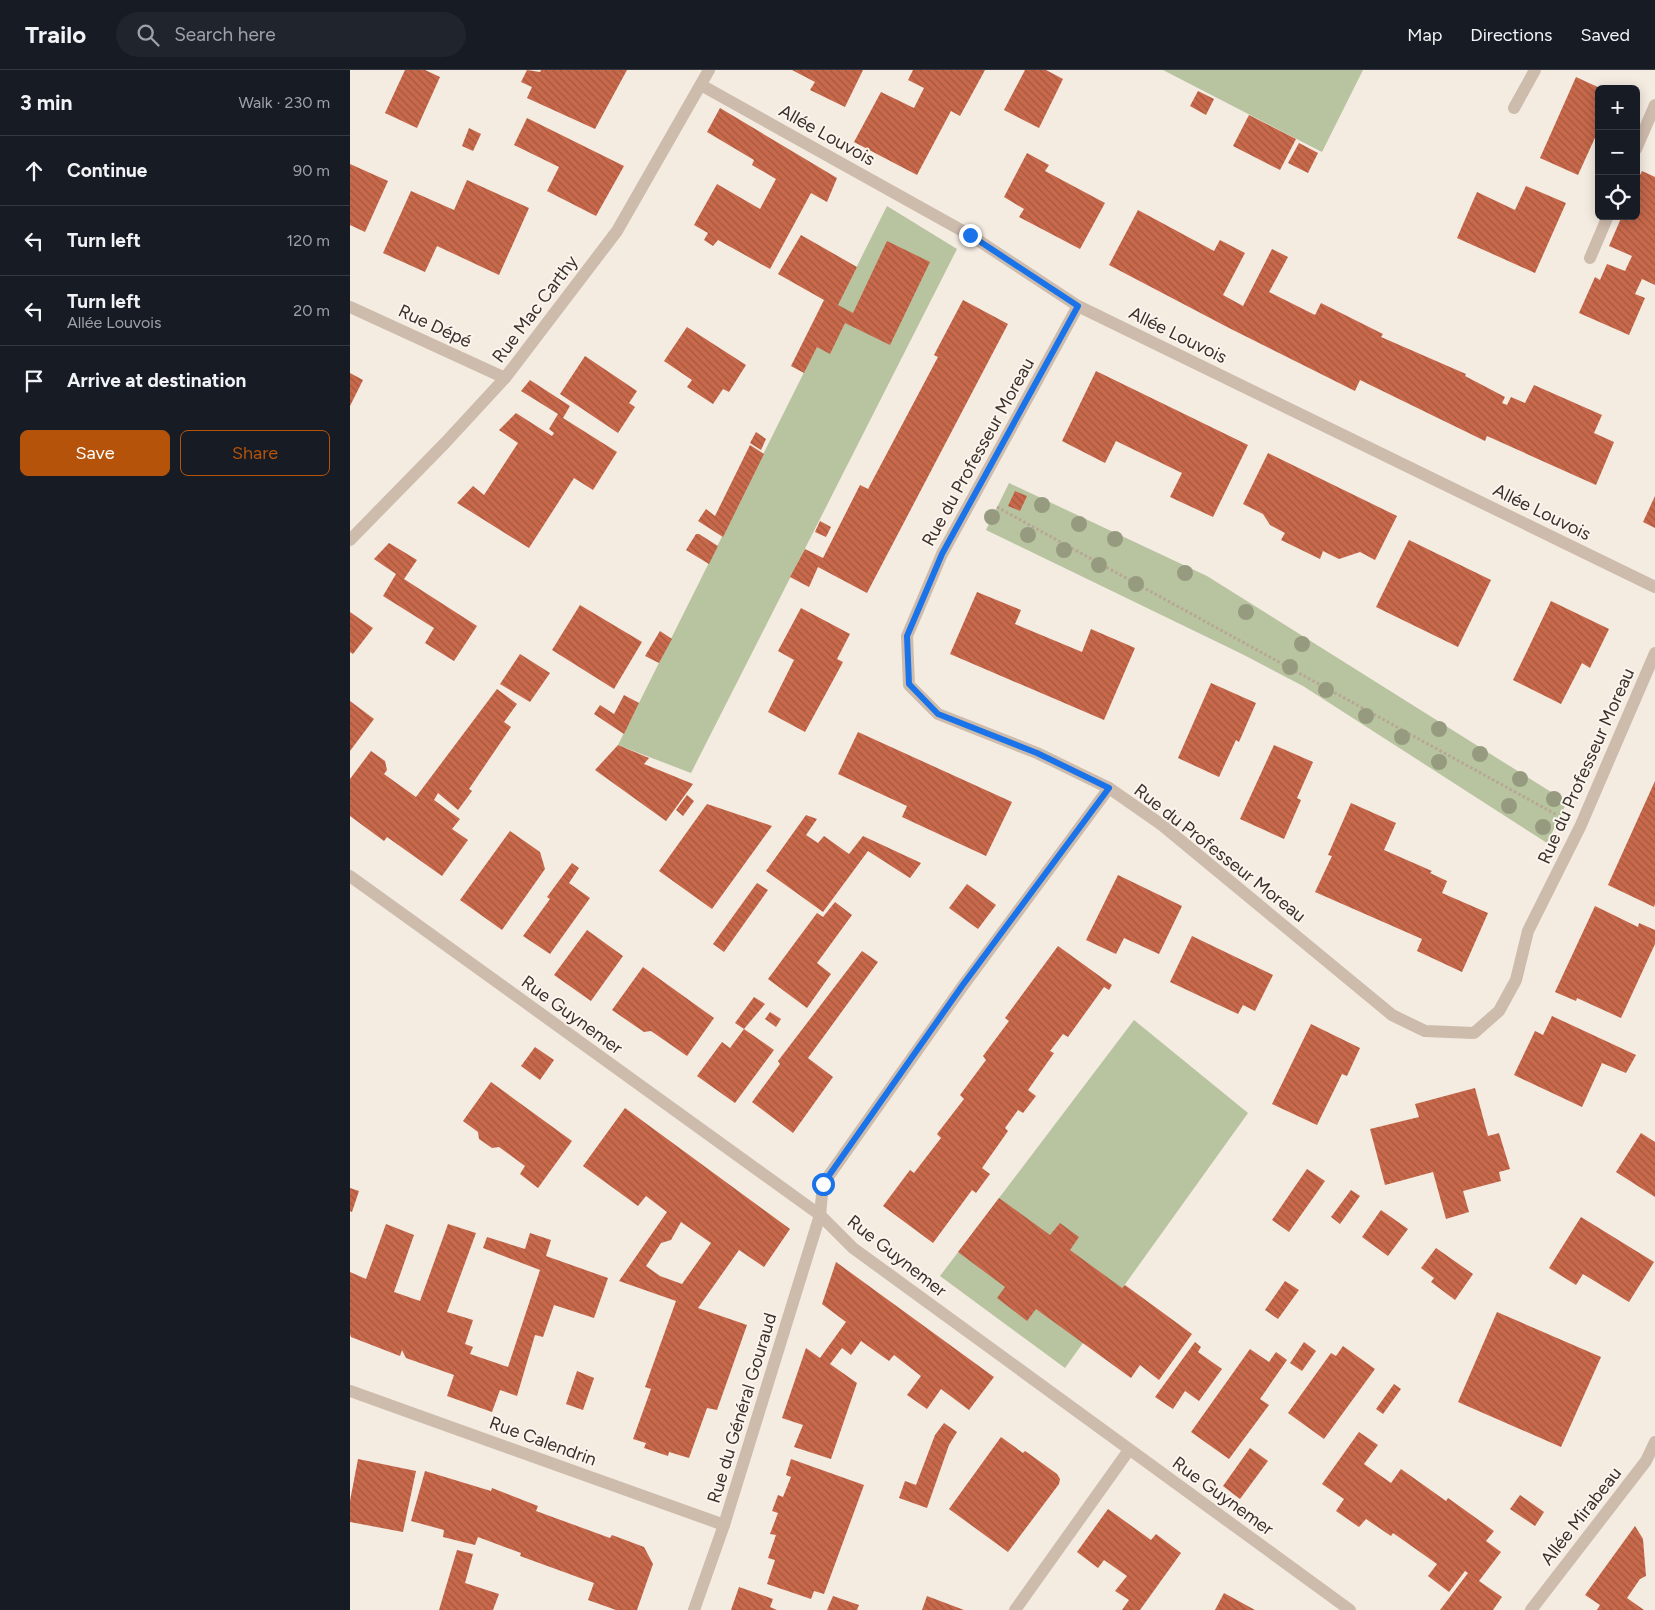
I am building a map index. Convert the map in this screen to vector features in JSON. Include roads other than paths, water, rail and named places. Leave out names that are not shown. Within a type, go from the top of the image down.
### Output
[{"type":"street","name":"Rue Mac Carthy","points":[[350,540],[445,443],[505,378],[617,231],[709,70]]},
{"type":"street","points":[[1514,108],[1536,70]]},
{"type":"street","name":"Allée Louvois","points":[[701,85],[970,235],[1078,306],[1655,587]]},
{"type":"street","points":[[1640,140],[1655,105]]},
{"type":"street","points":[[1590,258],[1606,220]]},
{"type":"street","name":"Rue du Professeur Moreau","points":[[1078,306],[942,554],[907,636],[909,684],[938,714],[1037,753],[1109,788],[1162,825],[1392,1015],[1425,1031],[1474,1033],[1498,1011],[1516,980],[1528,932],[1580,827],[1655,653]]},
{"type":"street","name":"Rue Dépé","points":[[350,307],[505,378]]},
{"type":"street","name":"Rue du Général Gouraud","points":[[694,1610],[724,1525],[820,1215],[823,1184],[962,986],[1109,788]]},
{"type":"street","name":"Rue Guynemer","points":[[350,876],[820,1215],[854,1248],[1350,1610]]},
{"type":"street","name":"Rue Calendrin","points":[[350,1391],[724,1525]]},
{"type":"street","name":"Allée Mirabeau","points":[[1531,1610],[1646,1461],[1655,1442]]},
{"type":"street","points":[[1015,1610],[1129,1450]]}]
